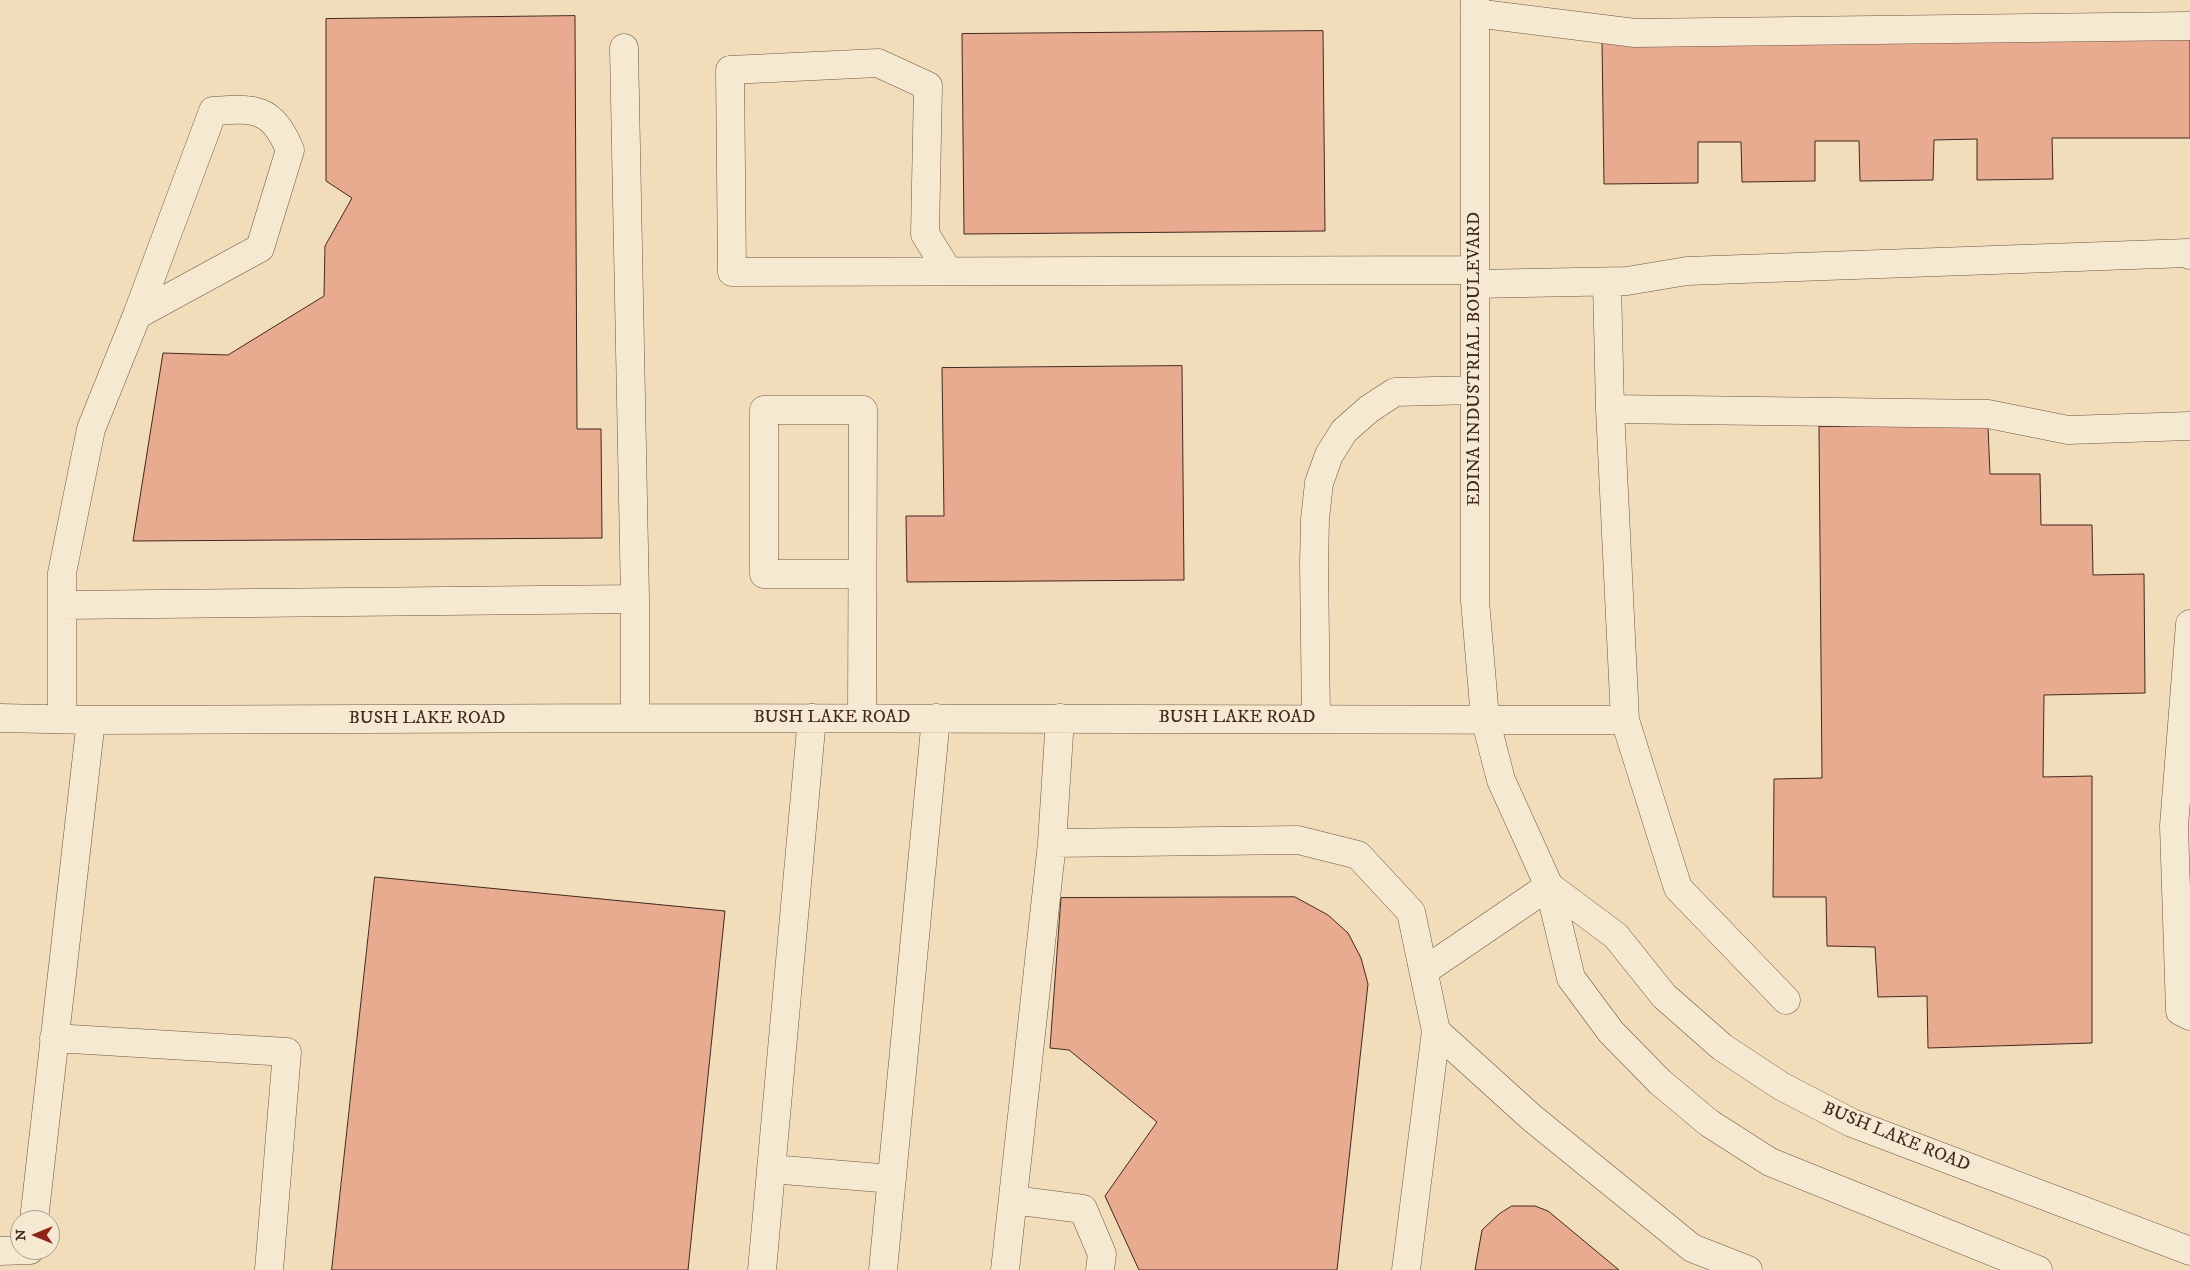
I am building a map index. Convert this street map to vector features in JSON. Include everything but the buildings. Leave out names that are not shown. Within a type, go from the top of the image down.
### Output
[{"type":"street","points":[[1476,6],[1636,33],[2190,26]]},
{"type":"street","name":"EDINA INDUSTRIAL BOULEVARD","points":[[1476,6],[1476,601],[1485,718]]},
{"type":"street","points":[[624,48],[635,599],[635,718]]},
{"type":"street","points":[[948,271],[925,234],[928,86],[878,63],[730,70],[732,272],[948,271],[1476,277],[1607,282],[1627,281],[1687,271],[2189,251]]},
{"type":"street","points":[[62,718],[62,573],[91,428],[138,315],[213,111],[239,109],[264,113],[284,135],[290,150],[260,248],[138,315]]},
{"type":"street","points":[[1607,282],[1610,409],[1625,720],[1678,888],[1786,1000]]},
{"type":"street","points":[[1316,718],[1314,564],[1316,519],[1319,483],[1329,456],[1344,431],[1369,408],[1396,392],[1476,390]]},
{"type":"street","points":[[1610,409],[1988,414],[2068,430],[2190,426]]},
{"type":"street","points":[[862,574],[764,574],[764,410],[863,410],[862,718]]},
{"type":"street","points":[[62,605],[635,599]]},
{"type":"street","points":[[2190,624],[2174,826],[2180,1011],[2190,1016]]},
{"type":"street","name":"BUSH LAKE ROAD","points":[[0,718],[91,720],[1485,718],[1501,780],[1549,886],[1571,978],[1611,1032],[1660,1082],[1709,1123],[1770,1162],[2027,1267]]},
{"type":"street","points":[[762,1270],[812,718]]},
{"type":"street","points":[[883,1270],[936,718]]},
{"type":"street","points":[[1005,1270],[1052,843],[1060,718]]},
{"type":"street","points":[[1485,718],[1625,720]]},
{"type":"street","points":[[35,1210],[91,720]]},
{"type":"street","points":[[1052,843],[1298,840],[1358,856],[1411,912],[1436,1031],[1406,1270]]},
{"type":"street","points":[[1424,971],[1549,886]]},
{"type":"street","name":"BUSH LAKE ROAD","points":[[1549,886],[1616,936],[1664,996],[1722,1047],[1781,1086],[1852,1123],[2190,1251]]},
{"type":"street","points":[[1436,1031],[1532,1118],[1692,1248],[1748,1270]]},
{"type":"street","points":[[54,1038],[287,1052],[269,1270]]},
{"type":"street","points":[[771,1170],[892,1180]]},
{"type":"street","points":[[1013,1200],[1083,1209],[1102,1254],[1100,1270]]}]
